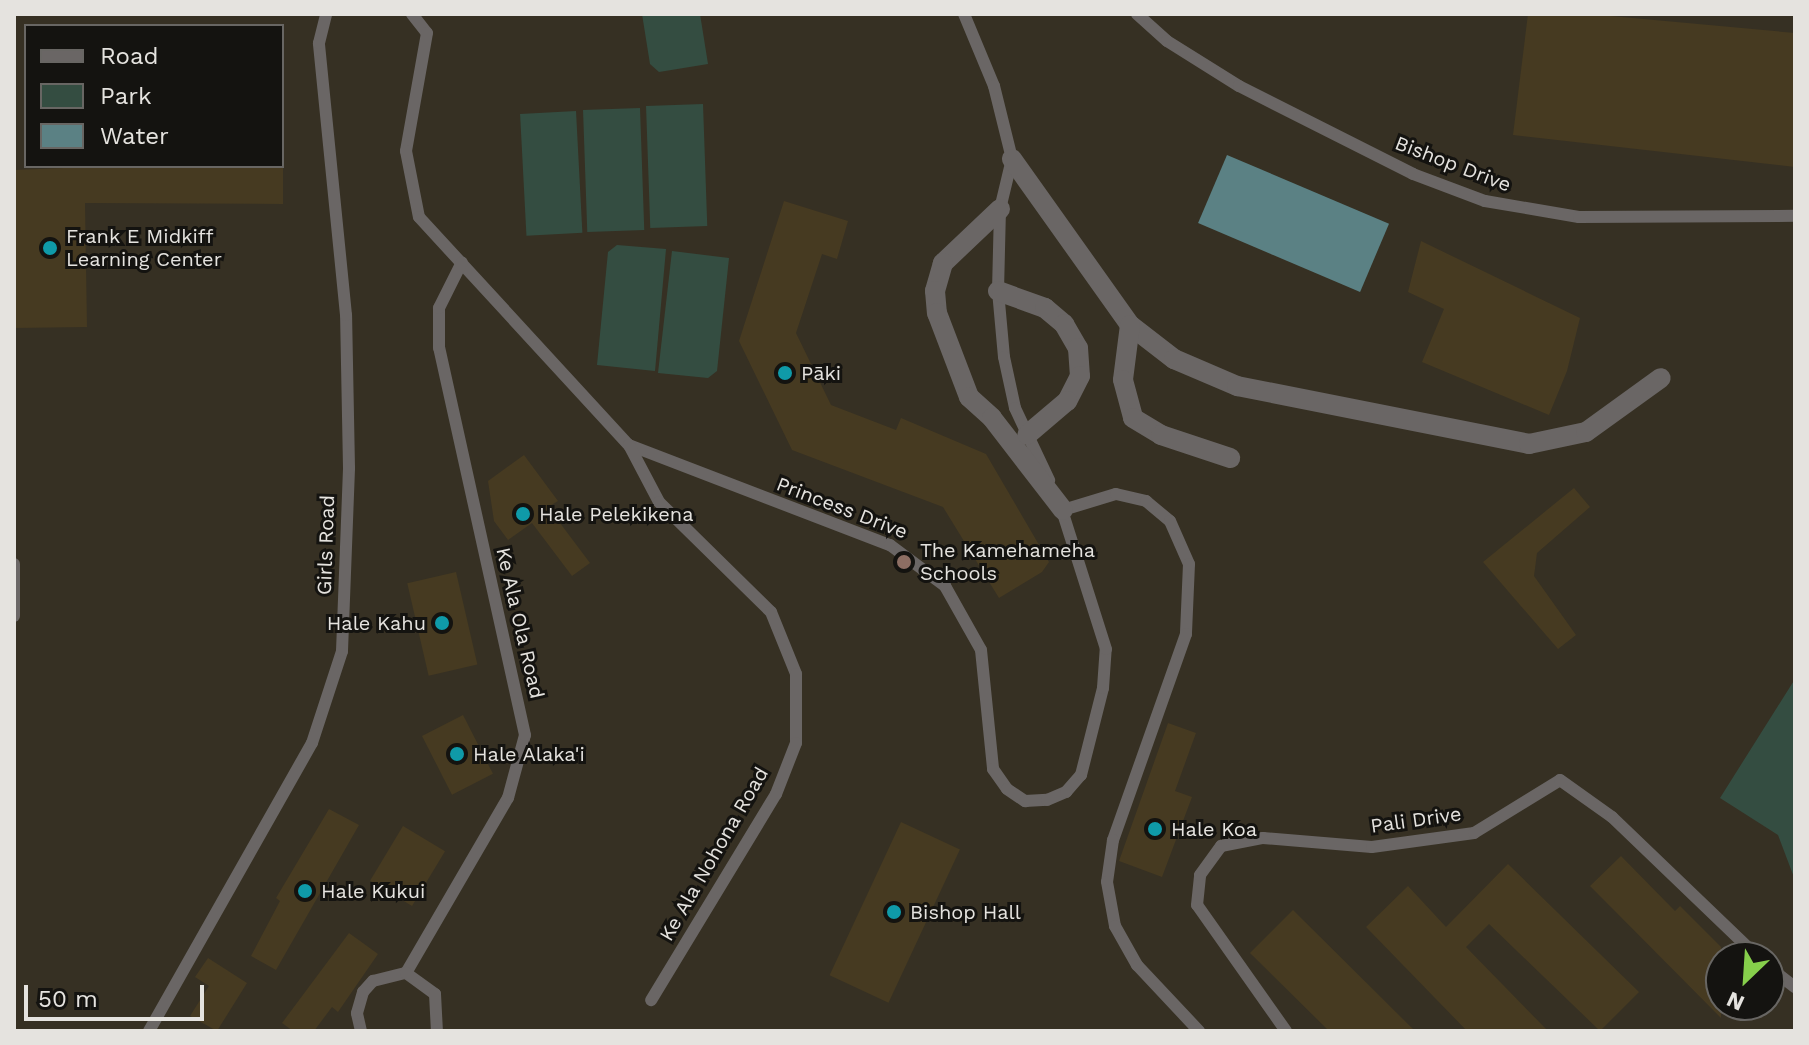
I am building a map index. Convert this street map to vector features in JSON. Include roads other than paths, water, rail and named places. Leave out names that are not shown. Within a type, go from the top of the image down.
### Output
[{"type":"street","points":[[1012,159],[1130,325],[1174,359],[1237,386],[1529,444],[1586,432],[1661,378]]},
{"type":"street","points":[[1000,209],[943,263],[935,291],[937,313],[969,397],[992,418],[1063,510]]},
{"type":"street","points":[[998,291],[1045,308],[1064,324],[1078,348],[1080,376],[1067,401],[1027,435]]},
{"type":"street","points":[[1130,325],[1123,380],[1133,418],[1161,435],[1230,458]]},
{"type":"lane","name":"Girls Road","points":[[149,1031],[312,743],[342,651],[349,468],[346,330],[319,43],[326,14]]},
{"type":"lane","name":"Princess Drive","points":[[412,14],[427,33],[406,151],[419,217],[629,445],[890,545],[932,574],[959,603],[981,650],[993,769],[1007,789],[1025,801],[1047,800],[1066,792],[1081,775],[1103,688],[1106,649],[1063,510],[1015,408],[1004,357],[998,291],[1000,209],[1012,159],[994,86],[964,14]]},
{"type":"lane","name":"Bishop Drive","points":[[1137,14],[1167,41],[1239,86],[1413,174],[1485,201],[1579,217],[1795,216]]},
{"type":"lane","name":"Ke Ala Ola Road","points":[[406,973],[508,798],[525,735],[439,348],[439,308],[462,262]]},
{"type":"lane","name":"Ke Ala Nohona Road","points":[[629,445],[659,502],[771,612],[796,674],[796,743],[776,794],[651,1000]]},
{"type":"lane","points":[[1063,510],[1116,494],[1146,501],[1170,521],[1189,564],[1186,634],[1113,840],[1107,882],[1115,926],[1137,965],[1199,1031]]},
{"type":"lane","points":[[14,564],[14,616]]},
{"type":"lane","name":"Pali Drive","points":[[1286,1031],[1197,905],[1200,875],[1221,846],[1263,838],[1372,847],[1474,833],[1560,780],[1612,817],[1741,941]]},
{"type":"lane","points":[[361,1031],[357,1013],[363,992],[373,981],[406,973],[435,994],[437,1031]]},
{"type":"water","points":[[1227,155],[1389,224],[1360,292],[1198,223]]},
{"type":"place","name":"Frank E Midkiff Learning Center","points":[[50,248]]},
{"type":"place","name":"Pāki","points":[[785,373]]},
{"type":"place","name":"Hale Pelekikena","points":[[523,514]]},
{"type":"place","name":"The Kamehameha Schools","points":[[904,562]]},
{"type":"place","name":"Hale Kahu","points":[[442,623]]},
{"type":"place","name":"Hale Alaka'i","points":[[457,754]]},
{"type":"place","name":"Hale Koa","points":[[1155,829]]},
{"type":"place","name":"Hale Kukui","points":[[305,891]]},
{"type":"place","name":"Bishop Hall","points":[[894,912]]}]
